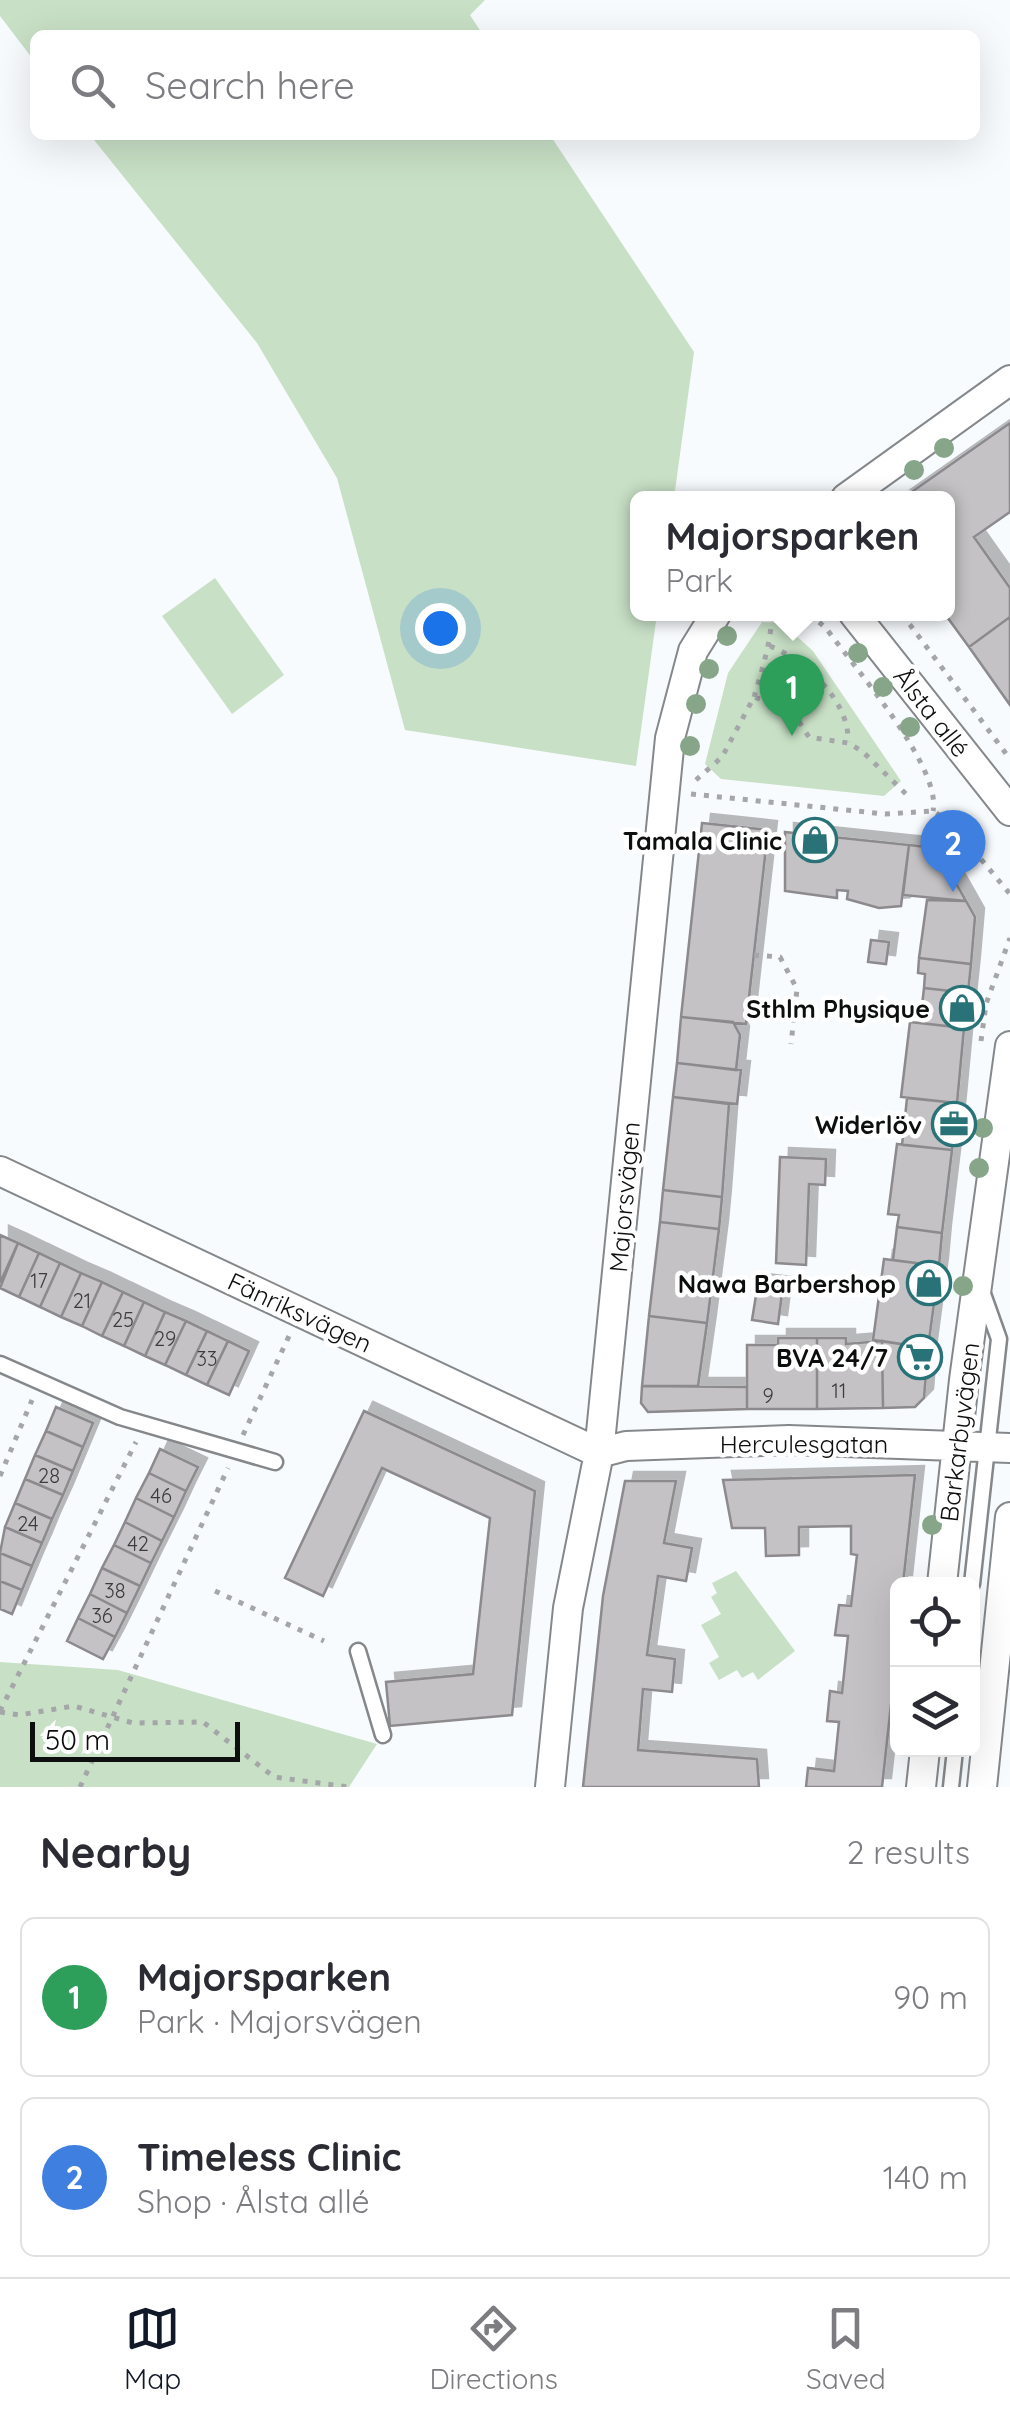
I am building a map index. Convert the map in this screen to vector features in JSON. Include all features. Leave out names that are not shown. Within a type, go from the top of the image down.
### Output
[{"type":"street","points":[[856,491],[1010,380]]},
{"type":"street","name":"Majorsvägen","points":[[550,1787],[568,1608],[599,1453],[663,792],[673,720],[692,651],[711,621]]},
{"type":"street","name":"Ålsta allé","points":[[860,621],[1010,812]]},
{"type":"street","name":"Barkarbyvägen","points":[[943,1577],[1010,1046]]},
{"type":"street","name":"Fänriksvägen","points":[[0,1171],[599,1453]]},
{"type":"street","name":"Herculesgatan","points":[[599,1453],[626,1446],[789,1440],[999,1447]]},
{"type":"street","points":[[982,1787],[1010,1517]]},
{"type":"street","points":[[921,1787],[924,1757]]},
{"type":"lane","name":"Barkarbyvägen","points":[[973,1577],[999,1447],[999,1340],[978,1279]]},
{"type":"lane","name":"Barkarbyvägen","points":[[999,1340],[1010,1323]]},
{"type":"lane","points":[[0,1364],[144,1425],[275,1462]]},
{"type":"lane","points":[[358,1651],[383,1735]]},
{"type":"lane","points":[[951,1787],[954,1757]]},
{"type":"path","points":[[696,780],[722,758],[743,710],[754,698],[760,666],[770,646],[772,621]]},
{"type":"path","points":[[818,621],[912,747],[936,797],[933,811]]},
{"type":"path","points":[[907,621],[1010,759]]},
{"type":"path","points":[[770,646],[804,664],[844,716],[848,743]]},
{"type":"path","points":[[792,711],[816,680]]},
{"type":"path","points":[[754,698],[792,711],[809,738],[848,743],[906,795]]},
{"type":"path","points":[[663,792],[885,814],[933,811],[950,822],[1010,894]]},
{"type":"path","points":[[754,955],[780,957],[797,989],[791,1044]]},
{"type":"path","points":[[80,1787],[300,1312]]},
{"type":"path","points":[[0,1476],[39,1383]]},
{"type":"path","points":[[144,1425],[0,1712],[19,1715],[74,1706],[133,1722],[206,1723],[274,1776],[348,1787]]},
{"type":"path","points":[[215,1592],[324,1642]]},
{"type":"green space","points":[[0,0],[485,0],[470,15],[480,30],[30,30],[30,55],[0,16]]},
{"type":"green space","points":[[94,140],[553,140],[694,352],[675,491],[630,491],[630,621],[656,621],[636,766],[405,730],[337,478],[257,343]]},
{"type":"green space","points":[[215,578],[284,675],[232,714],[162,616]]},
{"type":"green space","points":[[762,622],[782,623],[813,651],[901,781],[884,796],[721,779],[705,764],[728,673]]},
{"type":"green space","points":[[736,1571],[795,1651],[758,1680],[753,1672],[742,1678],[737,1670],[719,1680],[709,1663],[719,1657],[701,1625],[721,1614],[711,1597],[717,1593],[712,1583]]},
{"type":"green space","points":[[0,1662],[118,1670],[377,1744],[349,1787],[0,1787]]},
{"type":"building","points":[[1010,423],[1010,512],[974,537],[1010,588],[1010,617],[969,647],[950,621],[955,621],[955,491],[913,491]]},
{"type":"building","points":[[1010,617],[1010,705],[969,647]]},
{"type":"building","points":[[702,823],[768,830],[746,1024],[681,1017]]},
{"type":"building","points":[[785,832],[909,845],[901,906],[879,908],[847,899],[848,891],[837,890],[837,898],[785,891]]},
{"type":"building","points":[[909,845],[936,848],[966,901],[903,895]]},
{"type":"building","points":[[927,900],[966,901],[975,917],[971,964],[919,958]]},
{"type":"building","points":[[871,940],[889,942],[886,964],[868,962]]},
{"type":"building","points":[[919,958],[971,964],[968,993],[924,988],[925,974],[918,973]]},
{"type":"building","points":[[924,988],[968,993],[964,1028],[920,1023]]},
{"type":"building","points":[[681,1017],[733,1022],[740,1035],[736,1070],[677,1063]]},
{"type":"building","points":[[910,1022],[964,1028],[957,1103],[901,1097]]},
{"type":"building","points":[[677,1063],[741,1070],[737,1104],[673,1097]]},
{"type":"building","points":[[673,1097],[729,1104],[722,1197],[663,1190]]},
{"type":"building","points":[[907,1098],[957,1103],[952,1150],[902,1145]]},
{"type":"building","points":[[897,1144],[952,1150],[942,1233],[897,1227],[899,1215],[888,1214]]},
{"type":"building","points":[[780,1157],[826,1159],[825,1185],[809,1184],[806,1265],[776,1263]]},
{"type":"building","points":[[663,1190],[722,1197],[719,1229],[660,1222]]},
{"type":"building","points":[[660,1222],[719,1229],[707,1323],[649,1316]]},
{"type":"building","points":[[897,1227],[942,1233],[939,1266],[893,1260]]},
{"type":"building","points":[[0,1235],[18,1243],[0,1283]]},
{"type":"building","points":[[18,1243],[39,1253],[19,1297],[0,1288]]},
{"type":"building","points":[[39,1253],[60,1263],[40,1307],[19,1297]]},
{"type":"building","points":[[884,1259],[939,1266],[928,1348],[873,1340]]},
{"type":"building","points":[[60,1263],[81,1273],[61,1317],[40,1307]]},
{"type":"building","points":[[81,1273],[102,1282],[82,1326],[61,1317]]},
{"type":"building","points":[[102,1282],[123,1292],[102,1336],[82,1326]]},
{"type":"building","points":[[758,1283],[783,1286],[778,1324],[752,1320]]},
{"type":"building","points":[[123,1292],[144,1302],[124,1346],[102,1336]]},
{"type":"building","points":[[144,1302],[165,1312],[145,1356],[124,1346]]},
{"type":"building","points":[[165,1312],[186,1321],[165,1365],[145,1356]]},
{"type":"building","points":[[649,1316],[707,1323],[698,1386],[642,1386]]},
{"type":"building","points":[[186,1321],[207,1331],[186,1375],[165,1365]]},
{"type":"building","points":[[207,1331],[228,1341],[207,1385],[186,1375]]},
{"type":"building","points":[[778,1338],[817,1338],[817,1409],[747,1409],[747,1345],[778,1345]]},
{"type":"building","points":[[817,1338],[846,1338],[846,1344],[882,1341],[883,1408],[817,1409]]},
{"type":"building","points":[[228,1341],[249,1351],[229,1395],[207,1385]]},
{"type":"building","points":[[882,1341],[928,1348],[924,1398],[915,1407],[883,1408]]},
{"type":"building","points":[[642,1386],[747,1387],[747,1409],[648,1412],[641,1403]]},
{"type":"building","points":[[56,1407],[93,1423],[83,1447],[46,1431]]},
{"type":"building","points":[[364,1411],[535,1491],[512,1715],[390,1726],[386,1682],[473,1674],[490,1518],[382,1468],[323,1596],[285,1578]]},
{"type":"building","points":[[46,1431],[83,1447],[73,1471],[35,1455]]},
{"type":"building","points":[[160,1449],[198,1467],[186,1491],[149,1473]]},
{"type":"building","points":[[35,1455],[73,1471],[63,1495],[25,1479]]},
{"type":"building","points":[[149,1473],[186,1491],[174,1517],[136,1498]]},
{"type":"building","points":[[915,1475],[904,1577],[890,1577],[890,1714],[882,1787],[806,1787],[808,1768],[834,1771],[839,1722],[827,1721],[830,1691],[842,1693],[848,1636],[835,1635],[839,1605],[851,1606],[857,1555],[851,1554],[851,1526],[799,1527],[799,1555],[766,1556],[765,1528],[732,1528],[723,1480]]},
{"type":"building","points":[[25,1479],[63,1495],[52,1519],[15,1503]]},
{"type":"building","points":[[625,1481],[676,1481],[664,1543],[692,1548],[686,1581],[658,1576],[647,1655],[675,1659],[672,1692],[643,1689],[638,1750],[757,1759],[759,1787],[583,1787],[603,1596]]},
{"type":"building","points":[[136,1498],[174,1517],[162,1541],[125,1522]]},
{"type":"building","points":[[15,1503],[52,1519],[42,1543],[5,1527]]},
{"type":"building","points":[[125,1522],[162,1541],[151,1563],[114,1545]]},
{"type":"building","points":[[5,1527],[42,1543],[32,1566],[0,1553]]},
{"type":"building","points":[[114,1545],[151,1563],[140,1586],[102,1568]]},
{"type":"building","points":[[0,1553],[32,1566],[22,1590],[0,1581]]},
{"type":"building","points":[[102,1568],[140,1586],[127,1613],[90,1594]]},
{"type":"building","points":[[0,1581],[22,1590],[12,1614],[0,1609]]},
{"type":"building","points":[[90,1594],[127,1613],[115,1637],[78,1618]]},
{"type":"building","points":[[78,1618],[115,1637],[103,1659],[67,1641]]},
{"type":"place","name":"Majorsparken","points":[[792,736]]},
{"type":"place","name":"Tamala Clinic","points":[[815,840]]},
{"type":"place","name":"Timeless Clinic","points":[[953,892]]},
{"type":"place","name":"Sthlm Physique","points":[[962,1008]]},
{"type":"place","name":"Widerlöv","points":[[954,1124]]},
{"type":"place","name":"Nawa Barbershop","points":[[929,1283]]},
{"type":"place","name":"BVA 24/7","points":[[920,1357]]}]
